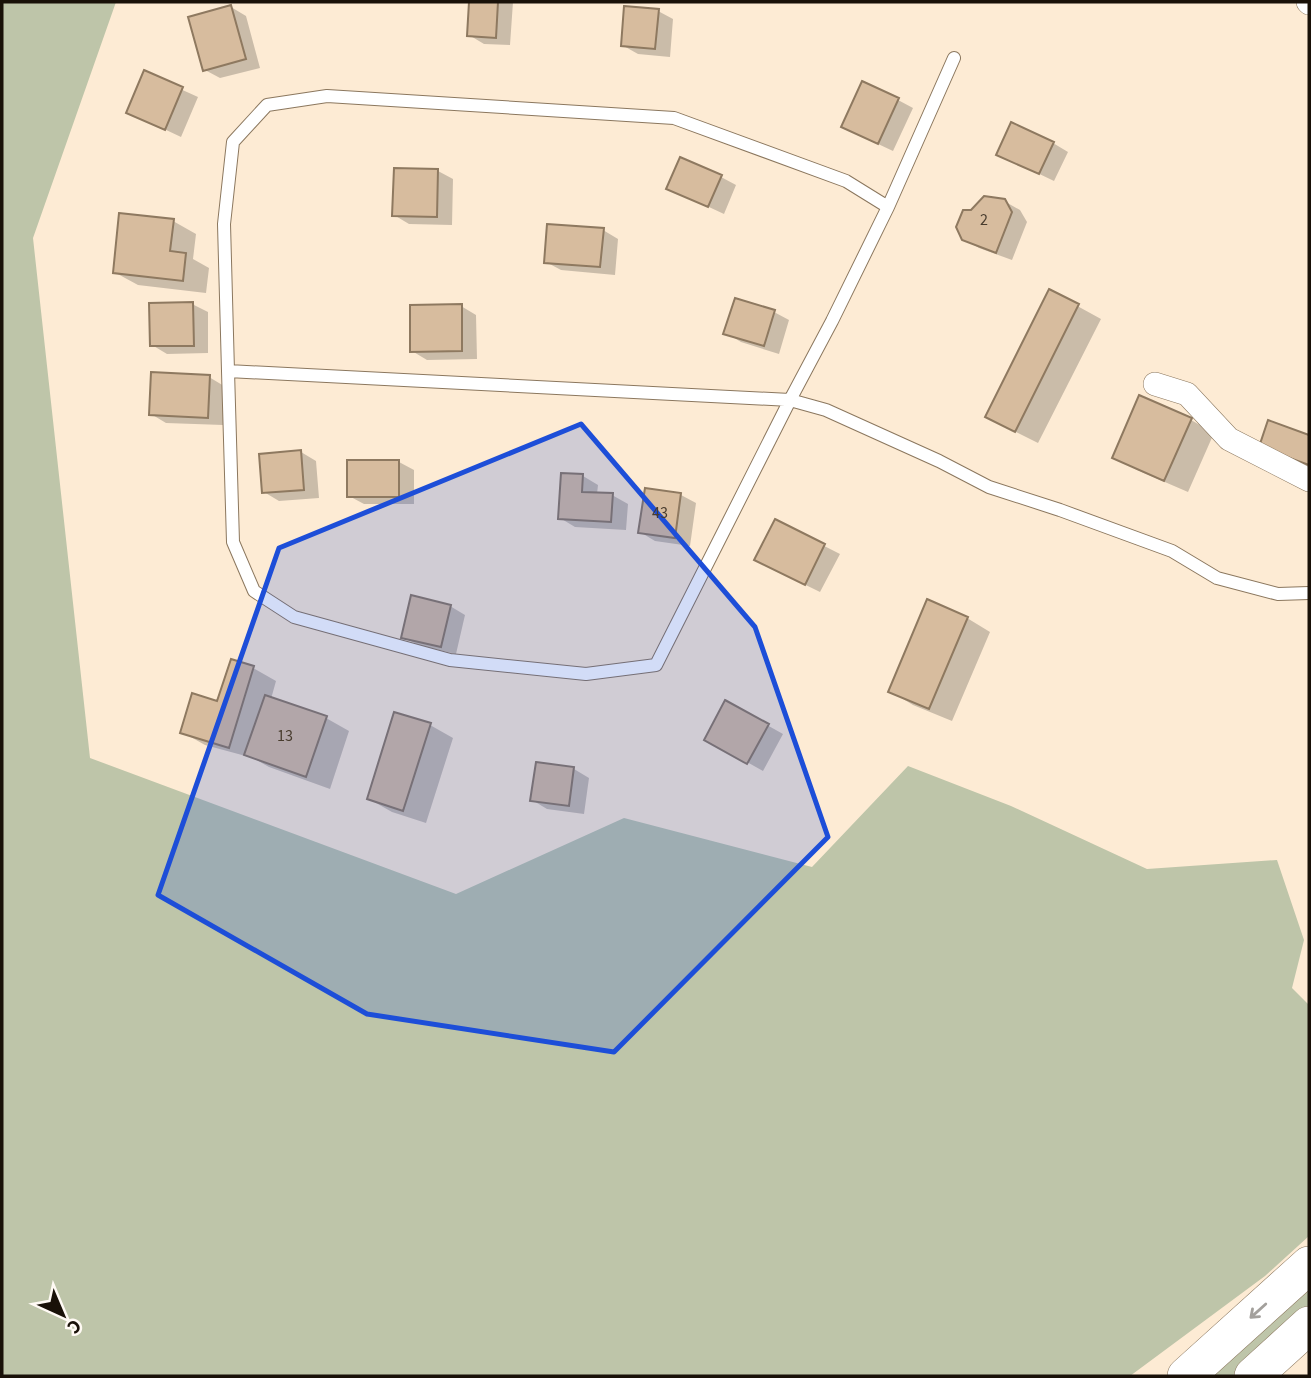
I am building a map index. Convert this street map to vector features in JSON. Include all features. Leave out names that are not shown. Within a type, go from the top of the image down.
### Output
[{"type":"main road","points":[[1186,1376],[1309,1265]]},
{"type":"main road","points":[[1253,1376],[1309,1325]]},
{"type":"street","points":[[1155,384],[1187,394],[1228,439],[1309,480]]},
{"type":"lane","points":[[888,207],[846,181],[674,118],[327,96],[267,105],[233,142],[224,224],[233,542],[254,591],[294,617],[450,660],[586,674],[656,665],[888,207],[954,58]]},
{"type":"lane","points":[[228,371],[790,400],[827,410],[989,487],[1172,551],[1217,578],[1278,594],[1309,593]]},
{"type":"highlighted area","points":[[581,424],[755,627],[828,837],[614,1052],[367,1014],[158,895],[279,548]]},
{"type":"green space","points":[[2,2],[116,2],[33,238],[90,758],[456,894],[624,818],[812,867],[908,766],[1011,806],[1147,869],[1277,860],[1304,940],[1292,988],[1309,1005],[1309,1236],[1265,1276],[1130,1376],[2,1376]]},
{"type":"green space","points":[[1309,1288],[1309,1309],[1234,1376],[1211,1376]]},
{"type":"building","points":[[469,2],[498,2],[496,38],[467,36]]},
{"type":"building","points":[[231,5],[246,59],[203,71],[188,17]]},
{"type":"building","points":[[624,6],[659,9],[655,49],[621,46]]},
{"type":"building","points":[[144,70],[183,87],[165,130],[126,113]]},
{"type":"building","points":[[862,81],[899,98],[878,144],[841,127]]},
{"type":"building","points":[[1011,122],[1054,142],[1039,174],[996,155]]},
{"type":"building","points":[[680,157],[722,175],[708,207],[666,189]]},
{"type":"building","points":[[394,168],[438,169],[437,217],[392,216]]},
{"type":"building","points":[[984,196],[1005,199],[1012,212],[996,253],[962,240],[956,227],[963,210],[971,210]]},
{"type":"building","points":[[119,213],[174,219],[170,251],[186,253],[183,281],[113,273]]},
{"type":"building","points":[[547,224],[604,228],[600,267],[544,263]]},
{"type":"building","points":[[1049,289],[1079,304],[1015,432],[985,417]]},
{"type":"building","points":[[735,298],[775,310],[764,346],[723,334]]},
{"type":"building","points":[[193,302],[194,346],[150,346],[149,303]]},
{"type":"building","points":[[462,304],[462,351],[410,352],[410,305]]},
{"type":"building","points":[[151,372],[210,375],[208,418],[149,415]]},
{"type":"building","points":[[1139,395],[1192,418],[1164,481],[1112,458]]},
{"type":"building","points":[[1268,420],[1309,435],[1309,465],[1259,447]]},
{"type":"building","points":[[301,450],[304,490],[262,493],[259,454]]},
{"type":"building","points":[[347,460],[399,460],[399,497],[347,497]]},
{"type":"building","points":[[561,473],[583,474],[582,492],[613,493],[611,522],[558,519]]},
{"type":"building","points":[[645,488],[681,493],[675,538],[638,533]]},
{"type":"building","points":[[775,519],[825,544],[805,585],[754,560]]},
{"type":"building","points":[[411,595],[451,605],[441,647],[401,638]]},
{"type":"building","points":[[927,599],[968,617],[929,709],[888,692]]},
{"type":"building","points":[[231,659],[254,666],[229,748],[180,733],[192,693],[217,701]]},
{"type":"building","points":[[265,695],[327,716],[306,777],[244,755]]},
{"type":"building","points":[[725,700],[769,724],[747,764],[704,740]]},
{"type":"building","points":[[394,712],[431,723],[403,811],[367,799]]},
{"type":"building","points":[[536,762],[574,767],[569,806],[530,801]]}]
